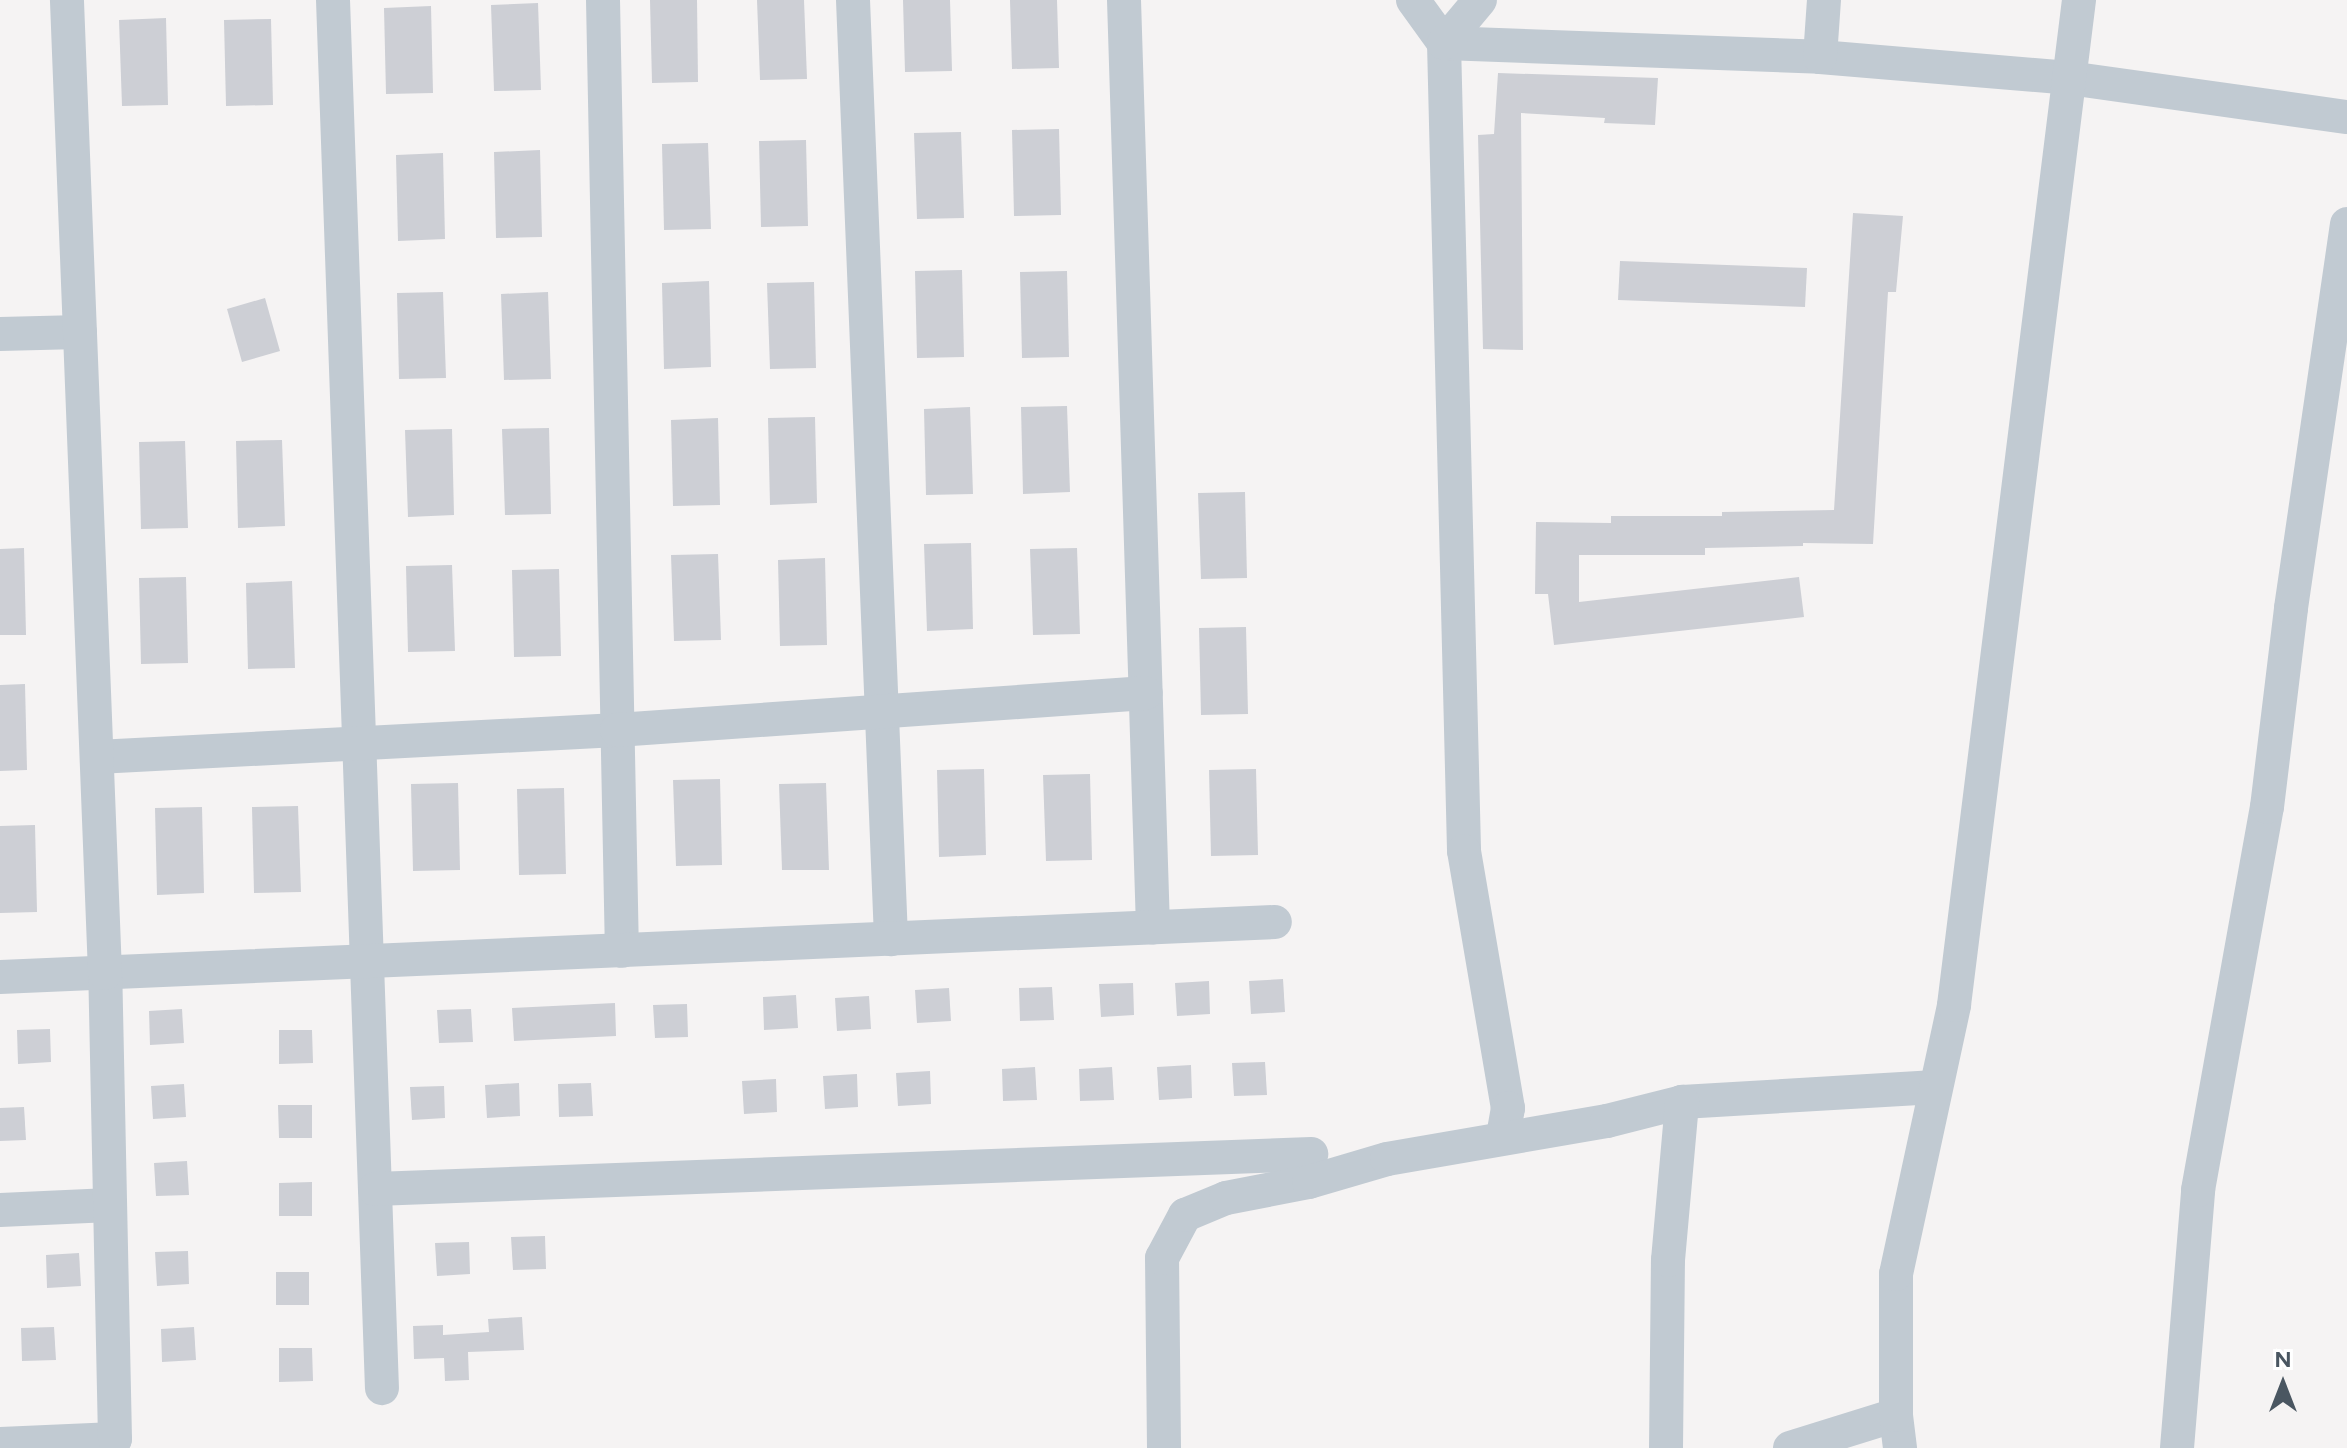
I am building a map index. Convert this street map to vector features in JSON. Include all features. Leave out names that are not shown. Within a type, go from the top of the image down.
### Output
[{"type":"street","points":[[0,1444],[115,1439],[105,973],[67,0]]},
{"type":"street","points":[[333,0],[382,1388]]},
{"type":"street","points":[[603,0],[622,951]]},
{"type":"street","points":[[853,0],[891,939]]},
{"type":"street","points":[[1124,0],[1153,928]]},
{"type":"street","points":[[1413,0],[1444,43],[1464,851],[1508,1108],[1503,1137]]},
{"type":"street","points":[[1444,43],[1480,0]]},
{"type":"street","points":[[1820,57],[1824,0]]},
{"type":"street","points":[[1790,1448],[1898,1432],[1896,1274],[1954,1005],[2079,0]]},
{"type":"street","points":[[1444,43],[1820,57],[2069,78],[2347,117]]},
{"type":"street","points":[[2177,1448],[2198,1190],[2267,807],[2291,608],[2347,224]]},
{"type":"street","points":[[0,334],[80,332]]},
{"type":"street","points":[[97,757],[360,746],[882,714],[1146,693]]},
{"type":"street","points":[[0,977],[1275,922]]},
{"type":"street","points":[[1164,1448],[1162,1258],[1185,1215],[1226,1198],[1309,1182],[1387,1159],[1607,1121],[1682,1102],[1936,1087]]},
{"type":"street","points":[[1666,1448],[1668,1260],[1682,1102]]},
{"type":"street","points":[[375,1189],[1311,1154]]},
{"type":"street","points":[[0,1210],[110,1205]]},
{"type":"building","points":[[650,0],[697,0],[698,82],[652,83]]},
{"type":"building","points":[[757,0],[804,0],[807,79],[760,80]]},
{"type":"building","points":[[903,0],[950,0],[952,71],[905,72]]},
{"type":"building","points":[[1010,0],[1057,0],[1059,68],[1012,69]]},
{"type":"building","points":[[538,3],[541,90],[494,91],[491,5]]},
{"type":"building","points":[[431,6],[433,93],[386,94],[384,8]]},
{"type":"building","points":[[166,18],[168,105],[122,106],[119,20]]},
{"type":"building","points":[[271,19],[273,105],[226,106],[224,20]]},
{"type":"building","points":[[1498,73],[1658,78],[1655,125],[1604,123],[1605,118],[1521,113],[1523,350],[1483,349],[1478,135],[1494,134]]},
{"type":"building","points":[[1059,129],[1061,215],[1014,216],[1012,130]]},
{"type":"building","points":[[961,132],[964,218],[917,219],[914,133]]},
{"type":"building","points":[[806,140],[808,226],[761,227],[759,141]]},
{"type":"building","points":[[708,143],[711,229],[664,230],[662,144]]},
{"type":"building","points":[[540,150],[542,237],[496,238],[494,152]]},
{"type":"building","points":[[443,153],[445,239],[398,241],[396,155]]},
{"type":"building","points":[[1853,213],[1903,216],[1896,292],[1888,292],[1873,544],[1803,543],[1803,546],[1705,548],[1705,555],[1579,555],[1579,602],[1799,577],[1804,617],[1554,645],[1548,594],[1535,594],[1536,522],[1611,523],[1611,516],[1722,516],[1722,512],[1834,510]]},
{"type":"building","points":[[1620,261],[1807,268],[1805,307],[1618,300]]},
{"type":"building","points":[[962,270],[964,357],[917,358],[915,271]]},
{"type":"building","points":[[1067,271],[1069,357],[1022,358],[1020,272]]},
{"type":"building","points":[[709,281],[711,367],[664,369],[662,283]]},
{"type":"building","points":[[814,282],[816,368],[770,369],[767,283]]},
{"type":"building","points":[[443,292],[446,378],[399,379],[397,293]]},
{"type":"building","points":[[548,292],[551,379],[504,380],[501,294]]},
{"type":"building","points":[[265,298],[280,351],[242,362],[227,309]]},
{"type":"building","points":[[1067,406],[1070,492],[1023,494],[1021,407]]},
{"type":"building","points":[[970,407],[973,494],[926,495],[924,409]]},
{"type":"building","points":[[815,417],[817,503],[770,505],[768,418]]},
{"type":"building","points":[[718,418],[720,505],[673,506],[671,420]]},
{"type":"building","points":[[549,428],[551,514],[505,515],[502,429]]},
{"type":"building","points":[[452,429],[454,515],[408,517],[405,430]]},
{"type":"building","points":[[282,440],[285,526],[238,528],[236,441]]},
{"type":"building","points":[[185,441],[188,528],[141,529],[139,442]]},
{"type":"building","points":[[1245,492],[1247,578],[1201,579],[1198,493]]},
{"type":"building","points":[[971,543],[973,629],[927,631],[924,544]]},
{"type":"building","points":[[24,548],[26,635],[0,635],[0,549]]},
{"type":"building","points":[[1077,548],[1080,634],[1033,635],[1030,549]]},
{"type":"building","points":[[718,554],[721,640],[674,641],[671,555]]},
{"type":"building","points":[[825,558],[827,645],[780,646],[778,560]]},
{"type":"building","points":[[452,565],[455,651],[408,652],[406,566]]},
{"type":"building","points":[[559,569],[561,656],[514,657],[512,570]]},
{"type":"building","points":[[186,577],[188,663],[141,664],[139,578]]},
{"type":"building","points":[[292,581],[295,668],[248,669],[246,583]]},
{"type":"building","points":[[1246,627],[1248,714],[1201,715],[1199,628]]},
{"type":"building","points":[[25,684],[27,770],[0,771],[0,685]]},
{"type":"building","points":[[984,769],[986,855],[939,857],[937,770]]},
{"type":"building","points":[[1256,769],[1258,855],[1211,856],[1209,770]]},
{"type":"building","points":[[1090,774],[1092,860],[1046,861],[1043,775]]},
{"type":"building","points":[[720,779],[722,865],[676,866],[673,780]]},
{"type":"building","points":[[458,783],[460,870],[413,871],[411,784]]},
{"type":"building","points":[[826,783],[829,870],[782,870],[779,784]]},
{"type":"building","points":[[564,788],[566,874],[519,875],[517,789]]},
{"type":"building","points":[[298,806],[301,892],[254,893],[252,807]]},
{"type":"building","points":[[202,807],[204,893],[157,895],[155,808]]},
{"type":"building","points":[[35,825],[37,912],[0,913],[0,826]]},
{"type":"building","points":[[1283,979],[1285,1012],[1251,1014],[1249,981]]},
{"type":"building","points":[[1209,981],[1210,1014],[1177,1016],[1175,983]]},
{"type":"building","points":[[1133,983],[1134,1015],[1101,1017],[1099,984]]},
{"type":"building","points":[[1052,987],[1054,1020],[1020,1021],[1019,988]]},
{"type":"building","points":[[949,988],[951,1021],[917,1023],[915,990]]},
{"type":"building","points":[[796,995],[798,1028],[764,1030],[763,997]]},
{"type":"building","points":[[869,996],[871,1029],[837,1031],[835,998]]},
{"type":"building","points":[[615,1003],[616,1036],[514,1041],[512,1008]]},
{"type":"building","points":[[687,1004],[688,1037],[655,1038],[653,1005]]},
{"type":"building","points":[[182,1009],[184,1043],[150,1045],[149,1011]]},
{"type":"building","points":[[471,1009],[473,1042],[439,1043],[437,1010]]},
{"type":"building","points":[[50,1029],[51,1062],[18,1064],[17,1030]]},
{"type":"building","points":[[279,1030],[312,1030],[313,1063],[279,1064]]},
{"type":"building","points":[[1265,1062],[1267,1095],[1234,1096],[1232,1063]]},
{"type":"building","points":[[1191,1065],[1192,1098],[1159,1100],[1157,1067]]},
{"type":"building","points":[[1035,1067],[1037,1100],[1003,1101],[1002,1069]]},
{"type":"building","points":[[1112,1067],[1114,1100],[1080,1101],[1079,1069]]},
{"type":"building","points":[[930,1071],[931,1104],[898,1106],[896,1073]]},
{"type":"building","points":[[857,1074],[858,1107],[825,1109],[823,1076]]},
{"type":"building","points":[[776,1079],[777,1112],[744,1114],[742,1081]]},
{"type":"building","points":[[519,1083],[520,1116],[487,1118],[485,1085]]},
{"type":"building","points":[[591,1083],[593,1116],[559,1117],[558,1084]]},
{"type":"building","points":[[184,1084],[186,1117],[153,1119],[151,1086]]},
{"type":"building","points":[[444,1086],[445,1118],[412,1120],[410,1087]]},
{"type":"building","points":[[278,1105],[312,1105],[312,1138],[279,1138]]},
{"type":"building","points":[[24,1107],[26,1140],[0,1141],[0,1108]]},
{"type":"building","points":[[187,1161],[189,1195],[156,1196],[154,1163]]},
{"type":"building","points":[[312,1182],[312,1216],[279,1216],[279,1183]]},
{"type":"building","points":[[545,1236],[546,1269],[513,1270],[511,1237]]},
{"type":"building","points":[[469,1242],[470,1274],[437,1276],[435,1243]]},
{"type":"building","points":[[188,1251],[189,1284],[157,1286],[155,1252]]},
{"type":"building","points":[[79,1253],[81,1286],[47,1288],[46,1255]]},
{"type":"building","points":[[276,1272],[309,1272],[309,1305],[276,1305]]},
{"type":"building","points":[[522,1317],[524,1350],[468,1352],[469,1380],[445,1381],[444,1358],[414,1359],[413,1326],[443,1325],[443,1335],[489,1332],[488,1319]]},
{"type":"building","points":[[54,1327],[56,1360],[22,1361],[21,1328]]},
{"type":"building","points":[[194,1327],[196,1360],[162,1362],[161,1329]]},
{"type":"building","points":[[279,1348],[312,1348],[313,1381],[279,1382]]}]
